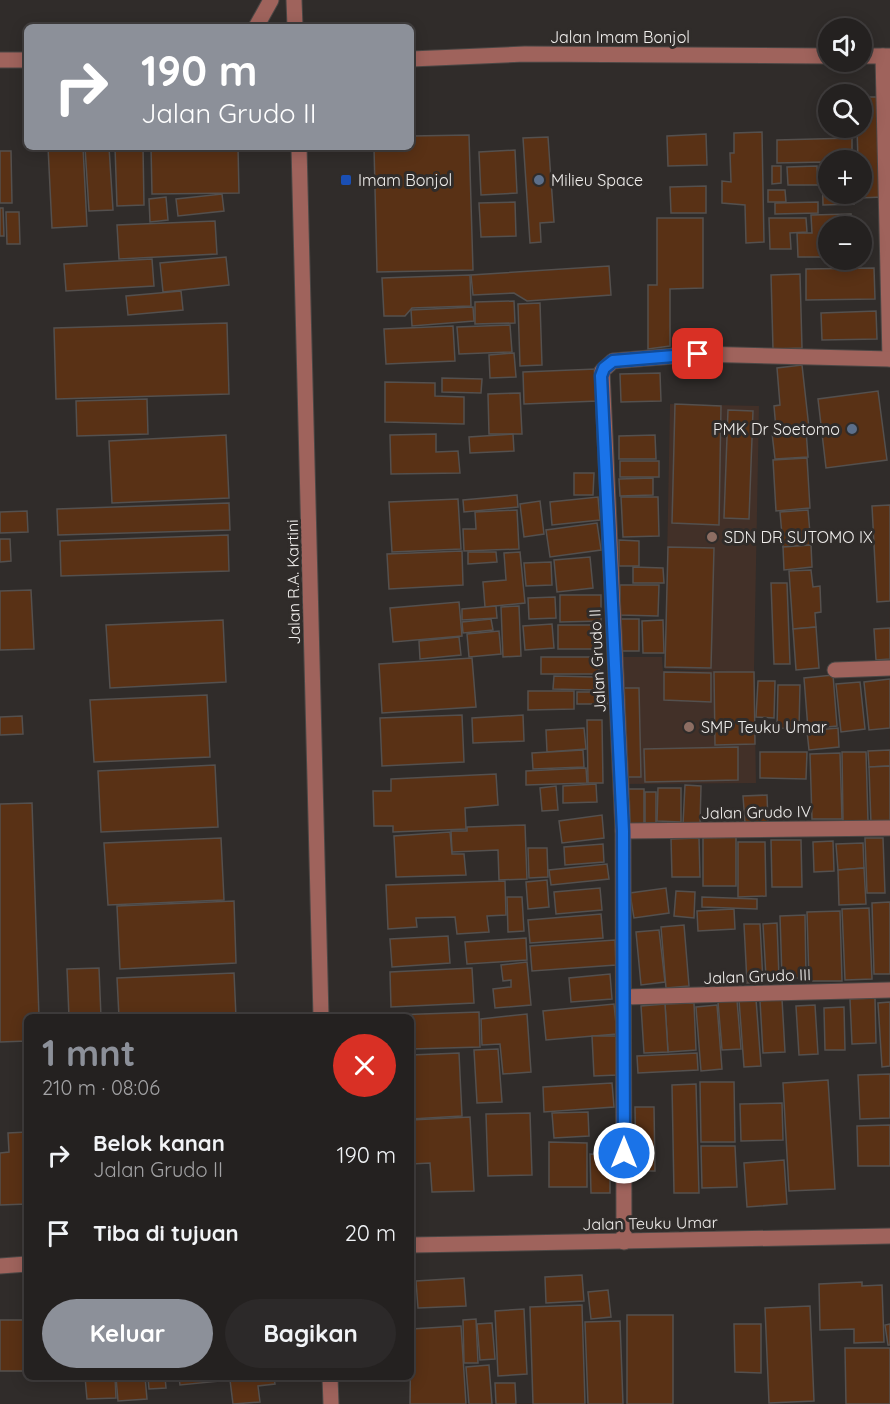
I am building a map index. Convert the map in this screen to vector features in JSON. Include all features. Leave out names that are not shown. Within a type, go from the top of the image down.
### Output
[{"type":"street","points":[[258,24],[271,0]]},
{"type":"street","points":[[294,0],[295,24]]},
{"type":"street","name":"Jalan Imam Bonjol","points":[[414,59],[525,54],[818,56]]},
{"type":"street","points":[[886,56],[890,359]]},
{"type":"street","points":[[0,60],[24,60]]},
{"type":"street","name":"Jalan R.A. Kartini","points":[[299,150],[321,1014]]},
{"type":"street","name":"Jalan Grudo II","points":[[624,1242],[623,831],[602,371],[613,361],[698,354],[890,359]]},
{"type":"street","points":[[835,670],[890,668]]},
{"type":"street","name":"Jalan Grudo IV","points":[[623,831],[890,828]]},
{"type":"street","name":"Jalan Grudo III","points":[[624,997],[890,990]]},
{"type":"street","name":"Jalan Teuku Umar","points":[[414,1245],[890,1236]]},
{"type":"street","points":[[0,1266],[24,1264]]},
{"type":"street","points":[[330,1380],[331,1404]]},
{"type":"shaded area","name":"SDN DR SUTOMO IX","points":[[670,404],[759,406],[754,670],[756,783],[624,784],[621,657],[662,657],[663,671],[726,671],[665,669]]},
{"type":"building","points":[[872,97],[879,97],[882,197],[872,197],[872,150],[858,150],[857,138],[872,138]]},
{"type":"building","points":[[762,132],[764,242],[746,243],[745,205],[722,203],[722,181],[731,182],[730,153],[734,153],[734,133]]},
{"type":"building","points":[[706,134],[707,165],[668,166],[667,136]]},
{"type":"building","points":[[469,135],[473,270],[377,272],[374,150],[414,150],[414,136]]},
{"type":"building","name":"Milieu Space","points":[[548,137],[554,222],[540,223],[541,242],[530,243],[523,138]]},
{"type":"building","points":[[852,138],[852,150],[818,150],[818,162],[777,163],[777,140]]},
{"type":"building","points":[[48,150],[83,150],[87,226],[52,228]]},
{"type":"building","points":[[85,150],[109,150],[113,210],[89,211]]},
{"type":"building","points":[[115,150],[143,150],[144,205],[117,206]]},
{"type":"building","points":[[151,150],[238,150],[239,193],[152,194]]},
{"type":"building","points":[[515,150],[517,193],[481,195],[479,152]]},
{"type":"building","points":[[0,151],[11,151],[12,203],[0,203]]},
{"type":"building","points":[[772,166],[781,166],[781,183],[772,184]]},
{"type":"building","points":[[817,166],[818,185],[788,185],[787,167]]},
{"type":"building","points":[[706,186],[706,213],[671,213],[670,187]]},
{"type":"building","points":[[768,190],[785,190],[786,202],[768,202]]},
{"type":"building","points":[[222,194],[224,211],[178,216],[176,199]]},
{"type":"building","points":[[166,197],[168,220],[150,222],[149,199]]},
{"type":"building","points":[[515,202],[516,236],[481,237],[479,203]]},
{"type":"building","points":[[818,202],[818,213],[775,214],[775,203]]},
{"type":"building","points":[[0,208],[3,208],[4,236],[0,236]]},
{"type":"building","points":[[6,212],[19,212],[20,244],[7,244]]},
{"type":"building","points":[[851,214],[851,216],[818,216],[818,257],[798,257],[797,233],[812,233],[811,215]]},
{"type":"building","points":[[657,218],[703,218],[703,288],[670,289],[670,346],[648,349],[648,285],[657,285]]},
{"type":"building","points":[[769,218],[806,218],[807,232],[790,233],[791,249],[770,249]]},
{"type":"building","points":[[215,221],[217,254],[119,259],[117,225]]},
{"type":"building","points":[[226,257],[229,285],[163,292],[160,263]]},
{"type":"building","points":[[152,259],[154,286],[66,291],[64,264]]},
{"type":"building","points":[[609,266],[611,295],[527,301],[514,293],[473,295],[471,275]]},
{"type":"building","points":[[874,268],[875,299],[806,300],[806,269],[872,270]]},
{"type":"building","points":[[800,274],[802,348],[773,349],[771,275]]},
{"type":"building","points":[[470,275],[471,306],[412,308],[405,316],[384,316],[382,278]]},
{"type":"building","points":[[181,291],[183,310],[128,315],[126,296]]},
{"type":"building","points":[[514,301],[515,323],[475,324],[475,302]]},
{"type":"building","points":[[540,303],[542,365],[520,366],[518,304]]},
{"type":"building","points":[[473,307],[474,321],[412,326],[411,310]]},
{"type":"building","points":[[876,311],[877,339],[822,340],[821,313]]},
{"type":"building","points":[[227,323],[229,394],[56,399],[54,328]]},
{"type":"building","points":[[510,325],[512,352],[459,354],[457,327]]},
{"type":"building","points":[[453,326],[455,361],[386,364],[384,329]]},
{"type":"building","points":[[514,353],[516,377],[490,378],[489,355]]},
{"type":"building","points":[[802,365],[809,428],[776,429],[774,406],[780,405],[777,368]]},
{"type":"building","points":[[596,369],[598,401],[524,404],[523,372]]},
{"type":"building","points":[[660,373],[661,401],[621,402],[620,374]]},
{"type":"building","points":[[442,378],[482,379],[481,393],[442,392]]},
{"type":"building","points":[[385,382],[435,383],[435,396],[464,397],[464,424],[385,422]]},
{"type":"building","name":"PMK Dr Soetomo","points":[[878,391],[887,460],[826,468],[818,399]]},
{"type":"building","points":[[520,393],[522,434],[489,434],[488,394]]},
{"type":"building","points":[[147,399],[148,434],[77,436],[76,401]]},
{"type":"building","points":[[675,404],[721,406],[719,525],[672,523]]},
{"type":"building","points":[[728,410],[753,411],[749,519],[724,518]]},
{"type":"building","points":[[806,430],[808,457],[775,459],[772,433]]},
{"type":"building","points":[[436,434],[436,452],[458,451],[460,473],[391,474],[390,435]]},
{"type":"building","points":[[513,434],[514,451],[470,453],[469,437]]},
{"type":"building","points":[[226,435],[229,498],[112,503],[109,441]]},
{"type":"building","points":[[655,435],[656,459],[619,459],[619,436]]},
{"type":"building","points":[[807,458],[810,508],[776,511],[773,460]]},
{"type":"building","points":[[620,461],[659,461],[659,477],[620,477]]},
{"type":"building","points":[[574,473],[594,473],[593,495],[574,495]]},
{"type":"building","points":[[653,478],[653,495],[620,496],[619,479]]},
{"type":"building","points":[[517,495],[518,507],[464,512],[463,500]]},
{"type":"building","points":[[598,497],[600,520],[552,525],[550,502]]},
{"type":"building","points":[[621,497],[658,497],[659,536],[623,537]]},
{"type":"building","points":[[458,499],[461,549],[392,552],[389,502]]},
{"type":"building","points":[[540,501],[544,534],[524,537],[520,504]]},
{"type":"building","points":[[229,503],[230,530],[58,535],[57,509]]},
{"type":"building","points":[[890,505],[890,601],[877,602],[872,506]]},
{"type":"building","points":[[517,510],[519,549],[464,551],[463,529],[476,529],[475,512]]},
{"type":"building","points":[[808,510],[811,545],[783,547],[780,512]]},
{"type":"building","points":[[27,511],[28,532],[0,533],[0,512]]},
{"type":"building","points":[[597,523],[601,550],[550,557],[546,530]]},
{"type":"building","points":[[228,535],[229,571],[61,576],[60,541]]},
{"type":"building","points":[[0,539],[10,539],[11,561],[0,562]]},
{"type":"building","points":[[619,540],[639,541],[639,566],[619,566]]},
{"type":"building","points":[[811,545],[812,567],[784,570],[783,547]]},
{"type":"building","points":[[668,547],[714,548],[711,668],[665,667]]},
{"type":"building","points":[[462,551],[463,585],[389,589],[387,554]]},
{"type":"building","points":[[468,552],[496,552],[497,562],[468,564]]},
{"type":"building","points":[[520,552],[525,603],[485,607],[483,582],[506,580],[504,553]]},
{"type":"building","points":[[590,557],[593,588],[557,592],[554,560]]},
{"type":"building","points":[[551,562],[552,585],[526,586],[524,563]]},
{"type":"building","points":[[633,567],[663,568],[664,583],[633,583]]},
{"type":"building","points":[[811,570],[813,587],[820,586],[821,612],[815,613],[816,627],[793,629],[789,571]]},
{"type":"building","points":[[771,583],[787,583],[790,664],[774,664]]},
{"type":"building","points":[[620,585],[659,585],[658,616],[620,615]]},
{"type":"building","points":[[31,590],[34,649],[0,650],[0,591]]},
{"type":"building","points":[[560,595],[601,595],[601,621],[560,622]]},
{"type":"building","points":[[555,597],[556,618],[529,619],[528,598]]},
{"type":"building","points":[[459,602],[462,636],[393,642],[390,608]]},
{"type":"building","points":[[496,606],[497,618],[462,620],[462,609]]},
{"type":"building","points":[[519,606],[521,656],[503,657],[501,607]]},
{"type":"building","points":[[491,619],[493,630],[463,633],[462,622]]},
{"type":"building","points":[[620,619],[639,619],[639,651],[620,651]]},
{"type":"building","points":[[223,620],[226,682],[110,688],[106,625]]},
{"type":"building","points":[[663,620],[664,653],[643,653],[642,621]]},
{"type":"building","points":[[552,624],[554,648],[525,650],[523,626]]},
{"type":"building","points":[[558,625],[600,625],[600,649],[558,649]]},
{"type":"building","points":[[816,627],[819,668],[796,670],[793,629]]},
{"type":"building","points":[[890,628],[890,659],[876,660],[874,629]]},
{"type":"building","points":[[499,631],[501,654],[469,657],[467,634]]},
{"type":"building","points":[[459,637],[461,655],[420,659],[419,641]]},
{"type":"building","points":[[541,657],[599,657],[599,674],[541,674]]},
{"type":"building","points":[[472,658],[476,707],[382,713],[379,664]]},
{"type":"building","points":[[664,672],[711,673],[711,702],[664,700]]},
{"type":"building","points":[[714,672],[754,672],[755,744],[715,745]]},
{"type":"building","points":[[833,675],[837,726],[808,729],[804,678]]},
{"type":"building","points":[[554,676],[594,677],[594,690],[553,689]]},
{"type":"building","points":[[890,679],[890,728],[869,730],[864,682]]},
{"type":"building","points":[[758,681],[775,681],[774,718],[756,717]]},
{"type":"building","points":[[860,682],[865,729],[841,732],[836,684]]},
{"type":"building","points":[[778,685],[800,685],[799,729],[777,728]]},
{"type":"building","points":[[623,688],[639,688],[641,777],[625,777]]},
{"type":"building","points":[[528,691],[574,691],[574,709],[528,710]]},
{"type":"building","points":[[577,692],[606,692],[607,704],[577,704]]},
{"type":"building","points":[[207,695],[210,757],[94,762],[90,700]]},
{"type":"building","points":[[462,715],[464,762],[382,766],[380,718]]},
{"type":"building","points":[[523,715],[524,741],[473,743],[472,718]]},
{"type":"building","points":[[22,716],[23,734],[0,735],[0,717]]},
{"type":"building","points":[[587,720],[602,720],[603,783],[588,783]]},
{"type":"building","points":[[584,728],[586,749],[547,752],[546,730]]},
{"type":"building","points":[[838,728],[839,747],[809,750],[807,731]]},
{"type":"building","points":[[738,747],[738,780],[645,782],[644,749]]},
{"type":"building","points":[[583,750],[584,767],[533,769],[532,753]]},
{"type":"building","points":[[890,750],[890,766],[869,767],[868,751]]},
{"type":"building","points":[[760,752],[807,752],[806,779],[760,778]]},
{"type":"building","points":[[842,752],[866,752],[868,821],[843,821]]},
{"type":"building","points":[[840,753],[842,819],[812,819],[810,754]]},
{"type":"building","points":[[215,765],[218,827],[101,832],[98,771]]},
{"type":"building","points":[[890,766],[890,824],[871,824],[869,767]]},
{"type":"building","points":[[586,768],[587,783],[526,785],[526,771]]},
{"type":"building","points":[[496,774],[498,805],[465,808],[466,829],[393,832],[393,826],[374,826],[373,791],[391,791],[391,779]]},
{"type":"building","points":[[596,784],[597,802],[563,803],[563,786]]},
{"type":"building","points":[[685,785],[701,786],[700,825],[683,824]]},
{"type":"building","points":[[556,786],[558,810],[542,811],[540,788]]},
{"type":"building","points":[[658,788],[681,788],[681,822],[657,821]]},
{"type":"building","points":[[625,789],[644,789],[644,825],[625,824]]},
{"type":"building","points":[[645,792],[656,792],[656,823],[645,823]]},
{"type":"building","points":[[767,795],[768,822],[745,823],[743,796]]},
{"type":"building","points":[[32,803],[39,1014],[24,1014],[24,1041],[0,1042],[0,804]]},
{"type":"building","points":[[602,815],[604,838],[562,843],[559,821]]},
{"type":"building","points":[[525,825],[527,879],[499,880],[498,850],[452,852],[451,831],[467,831],[467,827]]},
{"type":"building","points":[[450,832],[452,854],[464,854],[466,875],[396,877],[394,836]]},
{"type":"building","points":[[736,837],[736,886],[703,886],[703,838]]},
{"type":"building","points":[[221,838],[224,900],[108,905],[104,843]]},
{"type":"building","points":[[699,838],[700,877],[672,877],[671,839]]},
{"type":"building","points":[[865,838],[883,838],[885,893],[867,893]]},
{"type":"building","points":[[771,840],[801,840],[802,887],[772,887]]},
{"type":"building","points":[[833,841],[834,871],[814,872],[813,842]]},
{"type":"building","points":[[738,842],[765,842],[766,896],[738,897]]},
{"type":"building","points":[[863,843],[864,868],[838,870],[836,844]]},
{"type":"building","points":[[603,844],[604,862],[565,865],[564,847]]},
{"type":"building","points":[[528,848],[547,848],[548,877],[529,878]]},
{"type":"building","points":[[607,864],[609,879],[551,885],[549,870]]},
{"type":"building","points":[[864,868],[866,904],[839,905],[838,870]]},
{"type":"building","points":[[547,880],[549,907],[528,909],[526,882]]},
{"type":"building","points":[[505,881],[506,915],[487,916],[489,932],[457,934],[455,917],[416,918],[417,927],[388,929],[386,885]]},
{"type":"building","points":[[600,888],[602,910],[556,914],[554,892]]},
{"type":"building","points":[[666,888],[669,913],[634,918],[630,893]]},
{"type":"building","points":[[676,891],[695,892],[694,918],[674,916]]},
{"type":"building","points":[[507,897],[522,897],[524,931],[508,932]]},
{"type":"building","points":[[702,897],[757,899],[757,909],[702,907]]},
{"type":"building","points":[[234,901],[236,963],[120,969],[117,906]]},
{"type":"building","points":[[890,902],[890,974],[874,974],[872,903]]},
{"type":"building","points":[[869,908],[872,979],[845,980],[842,909]]},
{"type":"building","points":[[734,909],[735,929],[698,931],[697,911]]},
{"type":"building","points":[[840,911],[842,981],[809,981],[807,912]]},
{"type":"building","points":[[601,914],[603,938],[530,943],[528,920]]},
{"type":"building","points":[[805,915],[806,978],[782,978],[780,916]]},
{"type":"building","points":[[777,923],[779,977],[766,977],[763,924]]},
{"type":"building","points":[[744,924],[760,924],[763,982],[747,983]]},
{"type":"building","points":[[684,925],[689,986],[666,988],[661,927]]},
{"type":"building","points":[[659,930],[665,982],[641,985],[636,932]]},
{"type":"building","points":[[448,936],[450,963],[392,967],[390,939]]},
{"type":"building","points":[[526,938],[527,960],[467,964],[465,942]]},
{"type":"building","points":[[615,940],[616,965],[532,971],[530,946]]},
{"type":"building","points":[[527,962],[531,1005],[495,1008],[493,989],[511,987],[511,980],[503,981],[501,965]]},
{"type":"building","points":[[99,968],[101,1014],[69,1014],[67,969]]},
{"type":"building","points":[[472,968],[474,1003],[391,1007],[390,972]]},
{"type":"building","points":[[234,973],[236,1014],[119,1014],[117,978]]},
{"type":"building","points":[[610,974],[612,999],[571,1002],[569,978]]},
{"type":"building","points":[[875,998],[876,1043],[852,1044],[850,999]]},
{"type":"building","points":[[756,999],[761,1066],[744,1067],[739,1000]]},
{"type":"building","points":[[782,999],[785,1052],[763,1053],[760,1001]]},
{"type":"building","points":[[737,1000],[741,1049],[722,1050],[718,1002]]},
{"type":"building","points":[[890,1002],[890,1066],[882,1067],[878,1003]]},
{"type":"building","points":[[694,1003],[696,1050],[668,1052],[665,1004]]},
{"type":"building","points":[[614,1004],[617,1034],[546,1040],[543,1011]]},
{"type":"building","points":[[665,1004],[668,1052],[644,1053],[641,1006]]},
{"type":"building","points":[[717,1005],[722,1069],[701,1071],[696,1007]]},
{"type":"building","points":[[815,1005],[818,1054],[799,1055],[796,1006]]},
{"type":"building","points":[[844,1007],[845,1050],[825,1050],[824,1008]]},
{"type":"building","points":[[479,1012],[480,1047],[414,1049],[414,1014]]},
{"type":"building","points":[[527,1014],[531,1072],[503,1074],[500,1044],[482,1045],[481,1019]]},
{"type":"building","points":[[592,1036],[616,1036],[617,1075],[594,1076]]},
{"type":"building","points":[[498,1049],[502,1102],[477,1103],[474,1050]]},
{"type":"building","points":[[459,1053],[462,1116],[414,1119],[414,1055]]},
{"type":"building","points":[[697,1053],[698,1070],[638,1073],[637,1056]]},
{"type":"building","points":[[890,1074],[890,1118],[860,1119],[858,1075]]},
{"type":"building","points":[[828,1080],[835,1189],[789,1191],[783,1083]]},
{"type":"building","points":[[700,1082],[734,1082],[735,1142],[701,1142]]},
{"type":"building","points":[[612,1083],[614,1107],[544,1112],[543,1087]]},
{"type":"building","points":[[696,1084],[699,1193],[674,1193],[672,1085]]},
{"type":"building","points":[[782,1103],[783,1140],[741,1141],[740,1104]]},
{"type":"building","points":[[635,1107],[654,1107],[655,1171],[636,1171]]},
{"type":"building","points":[[588,1112],[589,1136],[554,1138],[552,1113]]},
{"type":"building","points":[[530,1113],[532,1175],[488,1176],[486,1114]]},
{"type":"building","points":[[470,1117],[474,1191],[432,1192],[430,1163],[414,1164],[414,1120]]},
{"type":"building","points":[[890,1125],[890,1166],[858,1166],[857,1126]]},
{"type":"building","points":[[24,1132],[24,1204],[0,1205],[0,1153],[9,1152],[8,1133]]},
{"type":"building","points":[[549,1142],[587,1143],[587,1187],[549,1187]]},
{"type":"building","points":[[701,1146],[735,1146],[737,1187],[702,1188]]},
{"type":"building","points":[[590,1154],[610,1155],[610,1193],[591,1193]]},
{"type":"building","points":[[784,1160],[787,1204],[747,1207],[744,1163]]},
{"type":"building","points":[[582,1275],[584,1301],[546,1303],[545,1277]]},
{"type":"building","points":[[464,1278],[466,1306],[418,1308],[416,1281]]},
{"type":"building","points":[[862,1282],[862,1286],[882,1285],[884,1342],[854,1343],[854,1329],[820,1330],[819,1284]]},
{"type":"building","points":[[608,1290],[611,1317],[591,1319],[588,1292]]},
{"type":"building","points":[[582,1305],[585,1404],[533,1404],[530,1307]]},
{"type":"building","points":[[810,1306],[814,1401],[769,1403],[765,1308]]},
{"type":"building","points":[[524,1309],[527,1374],[498,1376],[495,1311]]},
{"type":"building","points":[[627,1315],[673,1315],[673,1404],[627,1404]]},
{"type":"building","points":[[476,1319],[478,1363],[464,1363],[463,1320]]},
{"type":"building","points":[[0,1320],[23,1320],[23,1371],[0,1371]]},
{"type":"building","points":[[620,1321],[623,1404],[588,1404],[585,1322]]},
{"type":"building","points":[[492,1323],[495,1359],[480,1360],[477,1324]]},
{"type":"building","points":[[734,1324],[761,1324],[761,1373],[735,1372]]},
{"type":"building","points":[[890,1324],[890,1345],[888,1345],[885,1325]]},
{"type":"building","points":[[461,1326],[466,1404],[410,1404],[410,1380],[414,1380],[414,1329]]},
{"type":"building","points":[[845,1348],[890,1348],[890,1404],[846,1404]]},
{"type":"building","points":[[489,1365],[492,1404],[469,1404],[466,1367]]},
{"type":"building","points":[[85,1380],[115,1380],[116,1398],[87,1399]]},
{"type":"building","points":[[116,1380],[145,1380],[147,1399],[118,1401]]},
{"type":"building","points":[[148,1380],[165,1380],[166,1388],[149,1389]]},
{"type":"building","points":[[179,1380],[230,1380],[180,1385]]},
{"type":"building","points":[[230,1380],[274,1380],[275,1384],[258,1386],[260,1402],[233,1404]]},
{"type":"building","points":[[495,1383],[515,1383],[516,1404],[496,1404]]},
{"type":"place","name":"Imam Bonjol","points":[[346,180]]},
{"type":"place","name":"Milieu Space","points":[[539,180]]},
{"type":"place","name":"PMK Dr Soetomo","points":[[852,429]]},
{"type":"place","name":"SDN DR SUTOMO IX","points":[[712,537]]},
{"type":"place","name":"SMP Teuku Umar","points":[[689,727]]},
{"type":"route","points":[[624,1153],[623,831],[601,376],[606,365],[613,361],[633,357],[698,354]]}]
